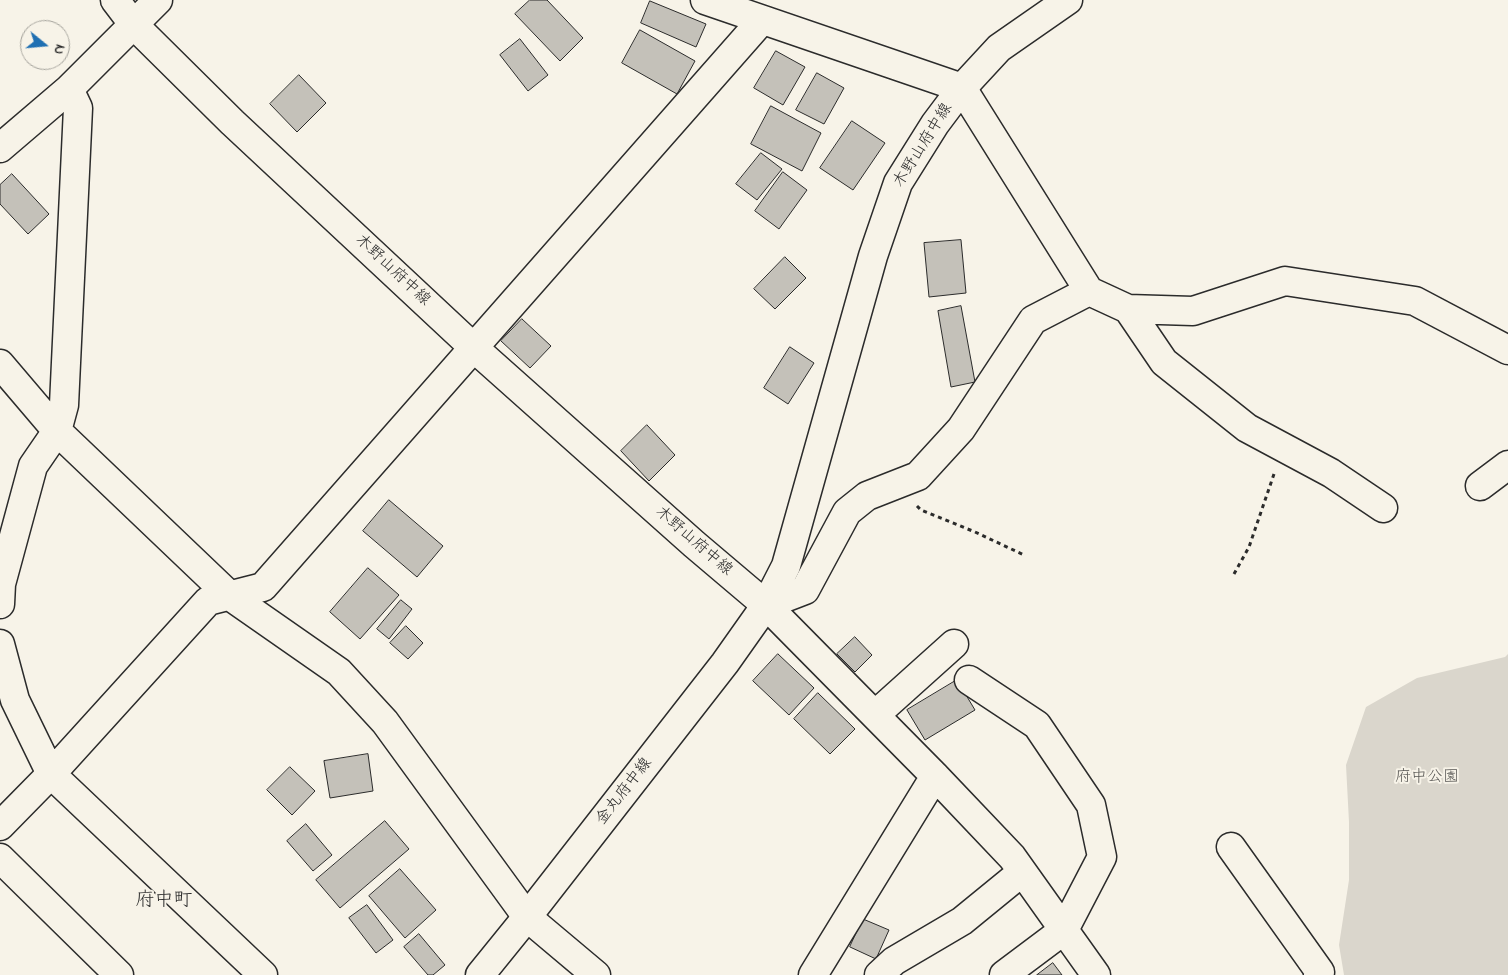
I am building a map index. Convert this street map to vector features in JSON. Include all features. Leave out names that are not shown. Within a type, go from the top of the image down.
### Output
[{"type":"street","name":"木野山府中線","points":[[114,0],[134,25],[232,122],[474,348],[694,544],[766,605],[786,566],[873,256],[898,183],[935,124],[962,88],[999,48],[1068,0]]},
{"type":"street","points":[[0,148],[69,89],[158,0]]},
{"type":"street","points":[[705,0],[962,88],[1089,291],[1128,309],[1193,311],[1285,281],[1415,301],[1508,350]]},
{"type":"street","points":[[0,826],[51,774],[208,600],[262,587],[762,20]]},
{"type":"street","points":[[0,604],[1,584],[33,466],[57,431],[64,404],[78,108],[69,89]]},
{"type":"street","points":[[1089,291],[1033,320],[960,429],[918,476],[867,496],[847,512],[805,590],[766,605],[1012,857],[1096,975]]},
{"type":"street","points":[[1128,309],[1164,362],[1247,428],[1331,474],[1382,508]]},
{"type":"street","points":[[0,364],[57,431],[230,596],[340,672],[385,722],[527,917],[596,975]]},
{"type":"street","points":[[1480,486],[1508,465]]},
{"type":"street","name":"金丸府中線","points":[[480,975],[725,663],[766,605]]},
{"type":"street","points":[[0,644],[15,700],[51,774],[263,975]]},
{"type":"street","points":[[875,715],[954,644]]},
{"type":"street","points":[[969,680],[1038,725],[1091,805],[1102,857],[1064,930],[1004,975]]},
{"type":"street","points":[[813,975],[935,776]]},
{"type":"street","points":[[1231,847],[1320,972],[1318,975]]},
{"type":"street","points":[[0,858],[119,975]]},
{"type":"street","points":[[879,975],[894,961],[962,921],[1022,872]]},
{"type":"path","points":[[1234,574],[1249,548],[1268,497],[1282,447]]},
{"type":"path","points":[[894,485],[921,510],[1024,555]]},
{"type":"green space","name":"府中公園","points":[[1508,654],[1508,975],[1344,975],[1339,945],[1349,880],[1349,822],[1346,765],[1366,707],[1417,678],[1505,657]]},
{"type":"building","points":[[530,0],[547,0],[583,38],[560,61],[515,14]]},
{"type":"building","points":[[650,1],[706,24],[696,47],[641,23]]},
{"type":"building","points":[[640,30],[695,61],[677,94],[622,63]]},
{"type":"building","points":[[520,39],[548,75],[528,91],[500,55]]},
{"type":"building","points":[[776,51],[805,67],[783,105],[754,88]]},
{"type":"building","points":[[817,73],[844,88],[824,124],[796,110]]},
{"type":"building","points":[[299,75],[326,103],[297,132],[270,104]]},
{"type":"building","points":[[771,106],[821,133],[802,171],[751,144]]},
{"type":"building","points":[[852,121],[885,143],[853,190],[820,168]]},
{"type":"building","points":[[761,153],[782,169],[757,200],[736,184]]},
{"type":"building","points":[[783,172],[807,190],[779,229],[755,211]]},
{"type":"building","points":[[12,174],[49,214],[28,234],[0,204],[0,185]]},
{"type":"building","points":[[961,240],[966,293],[929,297],[924,243]]},
{"type":"building","points":[[785,257],[806,278],[775,309],[754,289]]},
{"type":"building","points":[[961,306],[975,382],[951,387],[938,311]]},
{"type":"building","points":[[522,319],[551,346],[530,368],[501,341]]},
{"type":"building","points":[[790,347],[814,363],[788,404],[764,388]]},
{"type":"building","points":[[647,425],[675,455],[649,481],[621,451]]},
{"type":"building","points":[[389,500],[443,546],[417,577],[363,531]]},
{"type":"building","points":[[368,568],[399,595],[360,639],[330,612]]},
{"type":"building","points":[[401,600],[412,609],[389,639],[377,629]]},
{"type":"building","points":[[406,626],[423,643],[408,659],[390,643]]},
{"type":"building","points":[[855,637],[872,655],[855,672],[837,654]]},
{"type":"building","points":[[778,654],[814,688],[789,715],[753,681]]},
{"type":"building","points":[[957,680],[975,710],[925,740],[907,710]]},
{"type":"building","points":[[818,693],[855,729],[830,754],[794,719]]},
{"type":"building","points":[[368,754],[373,791],[330,798],[324,761]]},
{"type":"building","points":[[290,767],[315,791],[292,815],[267,790]]},
{"type":"building","points":[[385,821],[409,849],[340,908],[316,880]]},
{"type":"building","points":[[306,824],[332,855],[313,871],[287,841]]},
{"type":"building","points":[[400,869],[436,910],[405,938],[369,896]]},
{"type":"building","points":[[367,905],[393,940],[376,953],[349,918]]},
{"type":"building","points":[[863,919],[889,930],[876,959],[850,947]]},
{"type":"building","points":[[419,934],[445,965],[433,975],[428,975],[404,947]]},
{"type":"building","points":[[1053,963],[1062,975],[1037,975]]},
{"type":"district","name":"府中町","points":[[164,902]]}]
